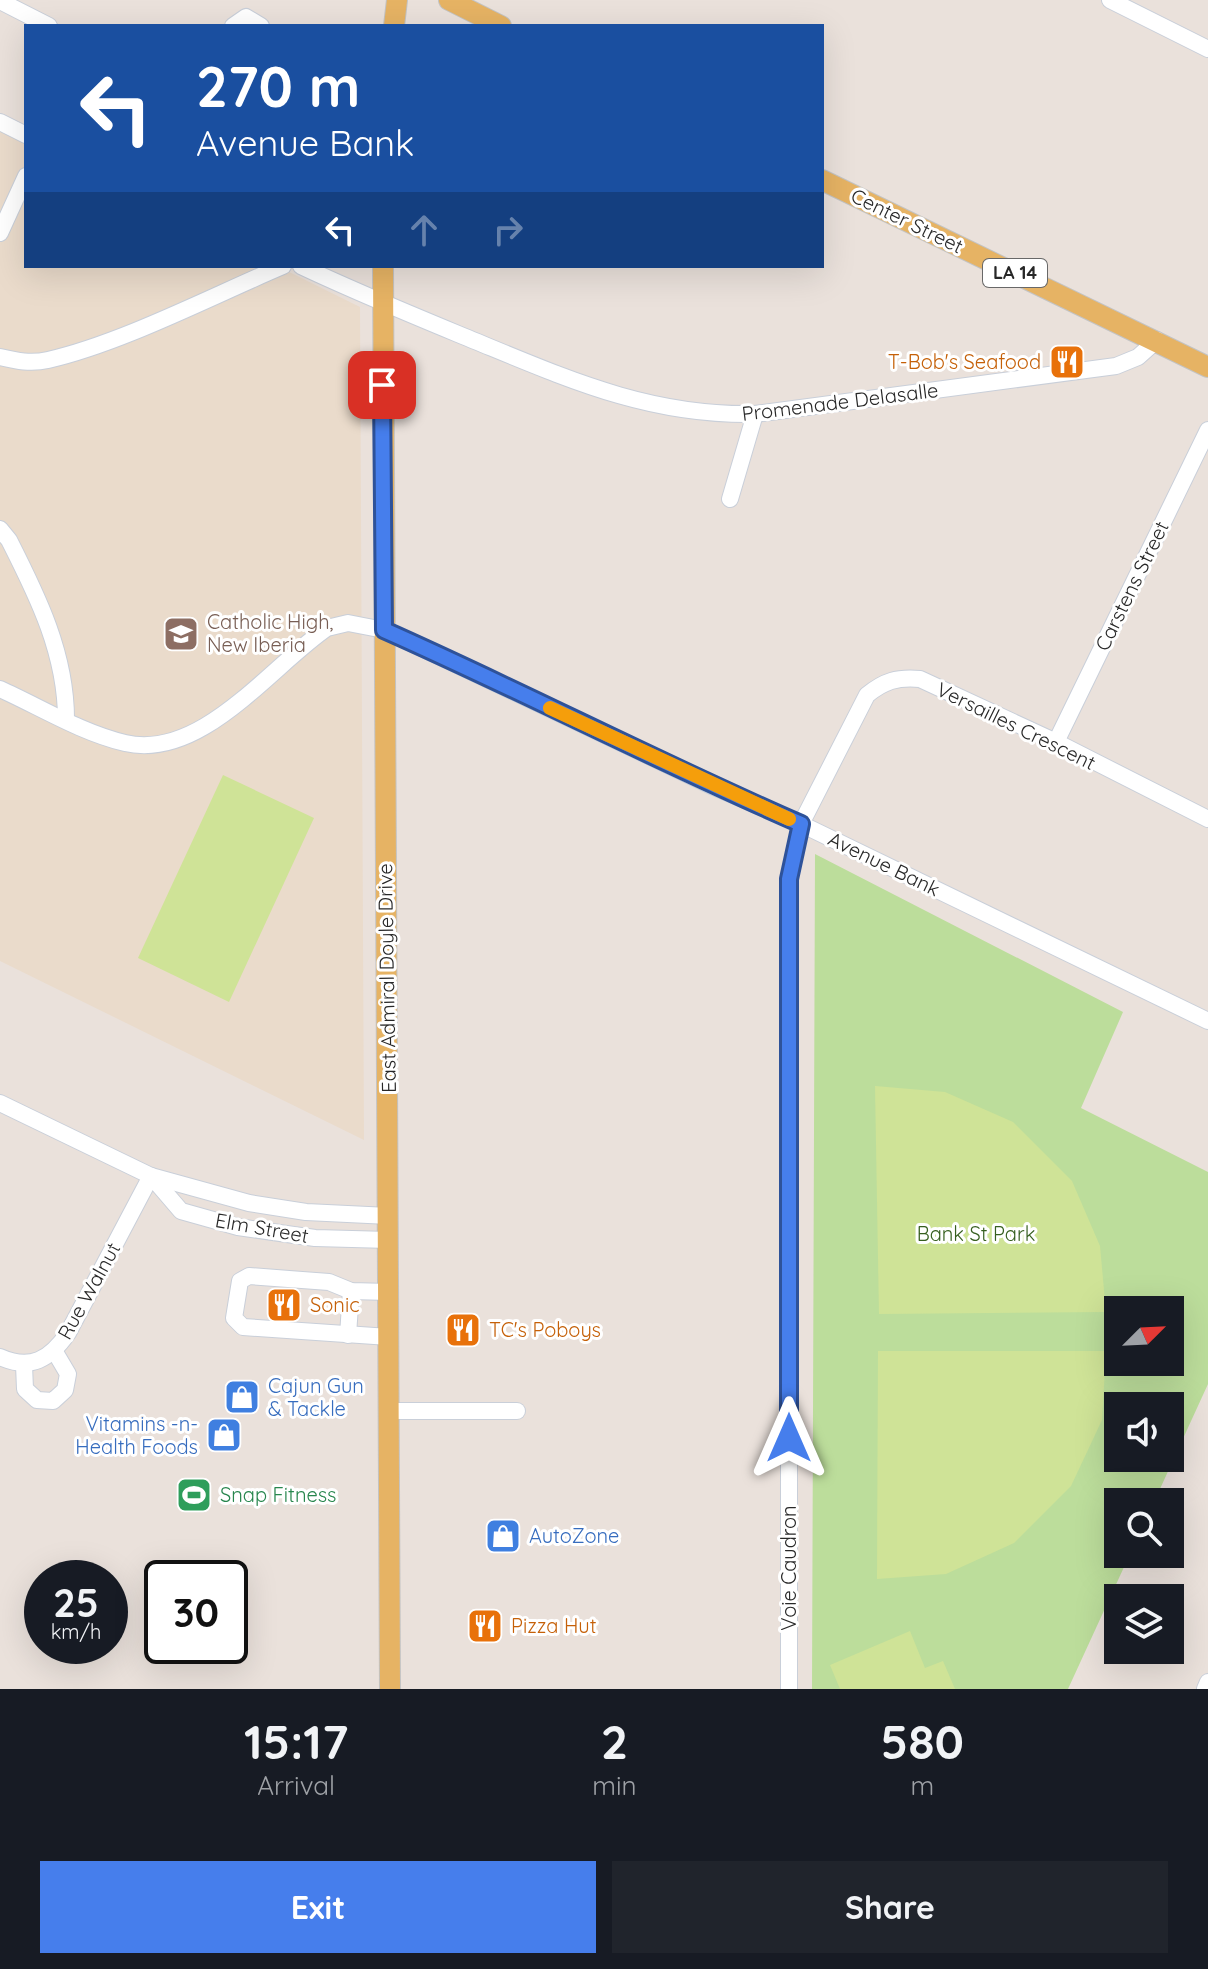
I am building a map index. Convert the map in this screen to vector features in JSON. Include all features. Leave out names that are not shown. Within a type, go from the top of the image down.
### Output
[{"type":"main road","points":[[394,24],[397,0]]},
{"type":"main road","points":[[449,0],[480,21]]},
{"type":"main road","name":"Center Street","points":[[824,181],[1208,367]]},
{"type":"main road","name":"East Admiral Doyle Drive","points":[[383,268],[390,1689]]},
{"type":"street","points":[[1110,0],[1208,49]]},
{"type":"street","points":[[0,1],[45,24]]},
{"type":"street","points":[[237,24],[246,17],[258,24]]},
{"type":"street","points":[[0,122],[24,134]]},
{"type":"street","points":[[0,233],[24,180]]},
{"type":"street","points":[[0,357],[21,363],[47,360],[97,345],[278,268]]},
{"type":"street","name":"Promenade Delasalle","points":[[305,268],[583,386],[638,403],[704,414],[755,414],[1116,366],[1138,357],[1157,340]]},
{"type":"street","points":[[730,499],[755,414]]},
{"type":"street","name":"Carstens Street","points":[[1056,742],[1208,430]]},
{"type":"street","points":[[0,529],[21,563],[48,624],[66,693],[66,719]]},
{"type":"street","name":"Avenue Bank","points":[[0,689],[126,743],[153,745],[184,738],[228,710],[327,628],[348,623],[384,630],[475,670],[714,787],[801,824],[1208,1021]]},
{"type":"street","name":"Versailles Crescent","points":[[801,824],[867,695],[882,683],[900,678],[920,679],[1056,742],[1208,819]]},
{"type":"street","name":"Voie Caudron","points":[[789,1689],[789,879],[801,824]]},
{"type":"street","name":"Elm Street","points":[[0,1103],[151,1176],[249,1203],[306,1212],[389,1216]]},
{"type":"street","name":"Elm Street","points":[[151,1176],[181,1211],[238,1227],[315,1238],[389,1240]]},
{"type":"street","name":"Rue Walnut","points":[[24,1365],[38,1362],[55,1352],[68,1333],[151,1176]]},
{"type":"street","points":[[389,1292],[351,1291],[329,1282],[249,1276],[240,1281],[234,1318],[243,1327],[389,1337]]},
{"type":"street","points":[[348,1335],[351,1291]]},
{"type":"street","points":[[0,1357],[24,1365],[25,1389],[37,1400],[53,1401],[65,1390],[68,1374],[55,1352]]},
{"type":"street","points":[[389,1411],[517,1411]]},
{"type":"street","points":[[1205,1689],[1208,1682]]},
{"type":"shaded area","name":"Catholic High, New Iberia","points":[[0,131],[24,142],[24,268],[281,268],[360,307],[364,1140],[0,961]]},
{"type":"green space","points":[[223,775],[314,818],[229,1002],[138,958]]},
{"type":"green space","name":"Bank St Park","points":[[815,854],[1123,1012],[1081,1108],[1208,1172],[1208,1384],[1184,1436],[1184,1392],[1104,1392],[1104,1472],[1168,1472],[1160,1488],[1104,1488],[1104,1568],[1124,1568],[1116,1584],[1104,1584],[1104,1611],[1068,1689],[812,1689]]},
{"type":"green space","points":[[875,1086],[945,1092],[1013,1122],[1072,1181],[1100,1246],[1104,1312],[879,1314]]},
{"type":"green space","points":[[878,1351],[1104,1351],[1102,1420],[1071,1486],[1014,1543],[946,1574],[877,1579]]},
{"type":"green space","points":[[910,1631],[925,1668],[943,1661],[955,1689],[840,1689],[830,1665]]},
{"type":"slow traffic","points":[[550,708],[714,787],[789,819]]},
{"type":"place","name":"T-Bob's Seafood","points":[[1067,362]]},
{"type":"place","name":"Catholic High, New Iberia","points":[[181,634]]},
{"type":"place","name":"Sonic","points":[[284,1305]]},
{"type":"place","name":"TC's Poboys","points":[[463,1330]]},
{"type":"place","name":"Cajun Gun & Tackle","points":[[242,1397]]},
{"type":"place","name":"Vitamins -n- Health Foods","points":[[224,1435]]},
{"type":"place","name":"Snap Fitness","points":[[194,1495]]},
{"type":"place","name":"AutoZone","points":[[503,1536]]},
{"type":"place","name":"Pizza Hut","points":[[485,1626]]},
{"type":"route","points":[[382,385],[384,630],[475,670],[714,787],[801,824],[789,879],[789,1438]]}]
